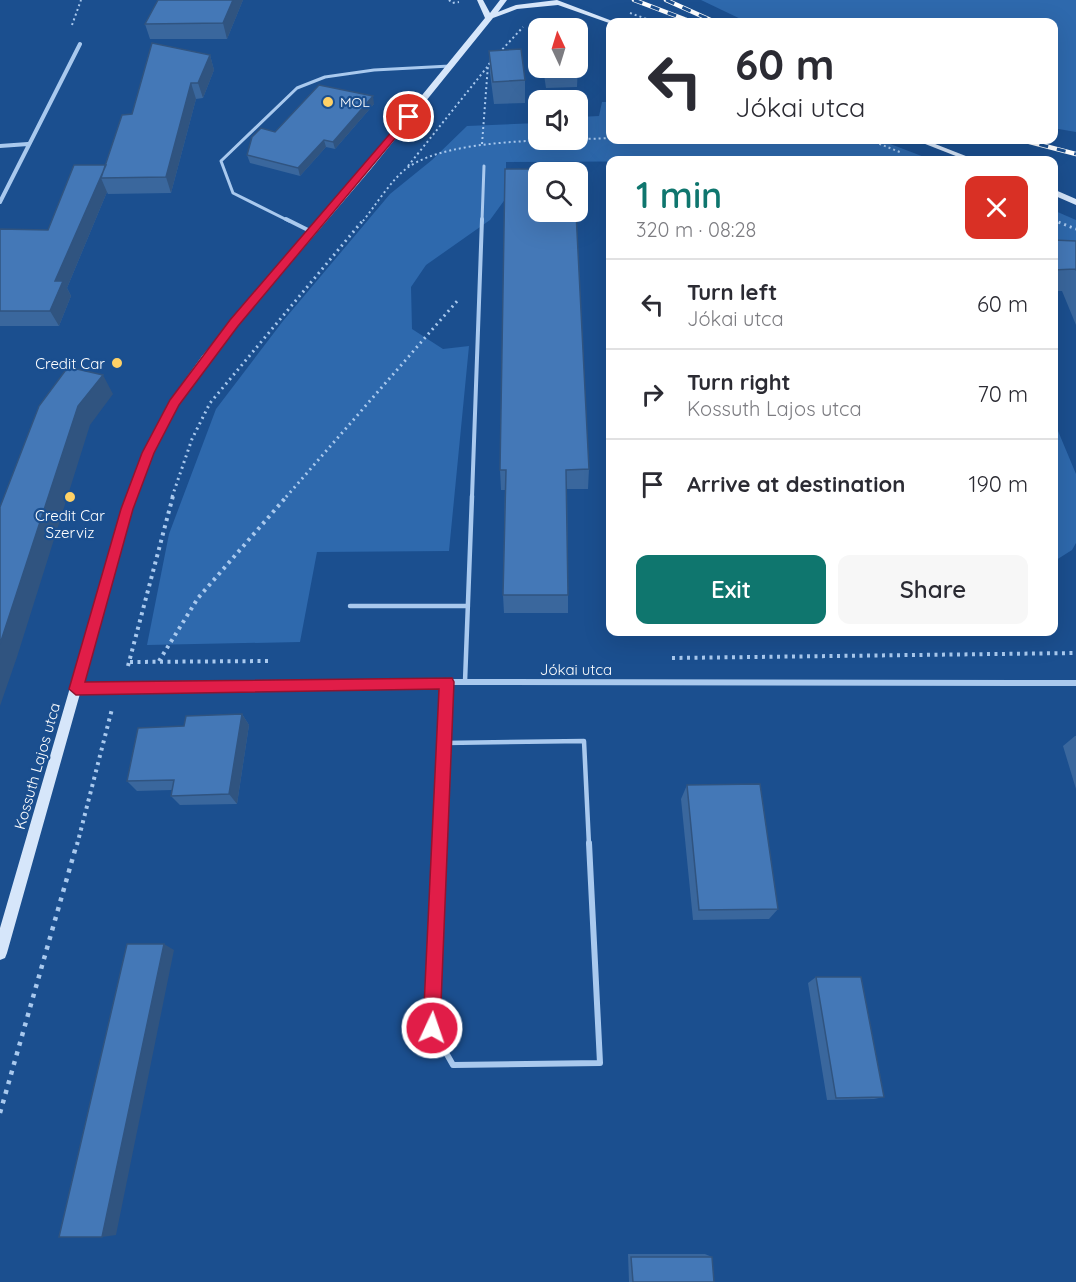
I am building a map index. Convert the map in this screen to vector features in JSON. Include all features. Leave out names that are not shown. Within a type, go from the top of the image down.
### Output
[{"type":"street","points":[[480,0],[489,19],[516,7],[558,2]]},
{"type":"street","name":"Kossuth Lajos utca","points":[[0,953],[127,509],[148,453],[174,402],[206,358],[504,0]]},
{"type":"street","points":[[550,0],[606,20]]},
{"type":"street","points":[[0,202],[80,44]]},
{"type":"street","points":[[0,146],[28,144]]},
{"type":"street","points":[[930,144],[961,156]]},
{"type":"street","points":[[1058,194],[1076,202]]},
{"type":"street","name":"Jókai utca","points":[[76,689],[447,682],[1076,683]]},
{"type":"lane","points":[[312,232],[233,193],[221,161],[297,88],[325,77],[364,71],[450,66]]},
{"type":"lane","points":[[465,682],[484,166]]},
{"type":"lane","points":[[350,606],[468,606]]},
{"type":"lane","points":[[445,743],[584,741],[600,1063],[453,1065],[432,1028],[447,682]]},
{"type":"path","points":[[0,1113],[73,859],[117,688],[130,662],[167,513],[192,439],[210,404],[407,168],[488,65],[522,28],[528,25]]},
{"type":"path","points":[[484,166],[482,143],[488,65]]},
{"type":"path","points":[[407,168],[431,156],[482,143],[606,138]]},
{"type":"path","points":[[880,144],[909,156]]},
{"type":"path","points":[[1058,221],[1076,229]]},
{"type":"path","points":[[158,662],[206,589],[461,297],[479,290]]},
{"type":"path","points":[[669,658],[1076,653]]},
{"type":"shaded area","points":[[701,0],[1076,0],[1076,132],[1058,129],[1058,18],[739,18]]},
{"type":"shaded area","points":[[602,102],[606,102],[606,144],[890,144],[922,156],[606,156],[606,162],[506,162],[506,198],[490,220],[426,265],[411,287],[412,329],[443,349],[469,346],[449,551],[317,552],[300,642],[147,645],[169,534],[216,409],[283,321],[390,194],[432,160],[467,126],[528,123],[528,150],[588,150],[588,117],[599,116]]},
{"type":"shaded area","points":[[1058,212],[1076,220],[1076,259],[1058,259]]},
{"type":"shaded area","points":[[1058,431],[1076,474],[1076,543],[1072,550],[1058,559]]},
{"type":"building","points":[[158,0],[233,0],[223,23],[145,24]]},
{"type":"building","points":[[152,43],[210,55],[198,83],[191,83],[166,177],[101,178],[122,115],[132,114]]},
{"type":"building","points":[[521,49],[525,80],[493,82],[489,51]]},
{"type":"building","points":[[319,85],[373,96],[333,142],[324,140],[298,168],[247,155],[252,137],[261,128],[275,132]]},
{"type":"building","points":[[74,165],[106,165],[55,281],[63,281],[50,311],[0,311],[0,229],[48,230]]},
{"type":"building","points":[[505,169],[528,169],[528,222],[577,222],[589,469],[566,470],[568,595],[503,595],[506,470],[500,470]]},
{"type":"building","points":[[1058,240],[1076,241],[1075,269],[1058,270]]},
{"type":"building","points":[[68,367],[103,375],[78,406],[0,644],[0,507],[39,406]]},
{"type":"building","points":[[242,714],[229,794],[171,796],[174,780],[127,781],[138,728],[184,726],[186,716]]},
{"type":"building","points":[[760,784],[778,909],[699,910],[687,785]]},
{"type":"building","points":[[127,944],[164,944],[102,1237],[59,1237]]},
{"type":"building","points":[[816,977],[861,977],[884,1097],[836,1098]]},
{"type":"building","points":[[631,1257],[712,1257],[714,1282],[633,1282]]},
{"type":"railway","points":[[634,0],[681,18]]},
{"type":"railway","points":[[666,0],[706,18]]},
{"type":"railway","points":[[1037,144],[1076,154]]},
{"type":"place","name":"MOL","points":[[328,102]]},
{"type":"place","name":"Credit Car","points":[[117,363]]},
{"type":"place","name":"Credit Car Szerviz","points":[[70,497]]},
{"type":"route","points":[[409,117],[234,323],[174,402],[148,453],[127,509],[76,689],[447,682],[432,1028]]}]
